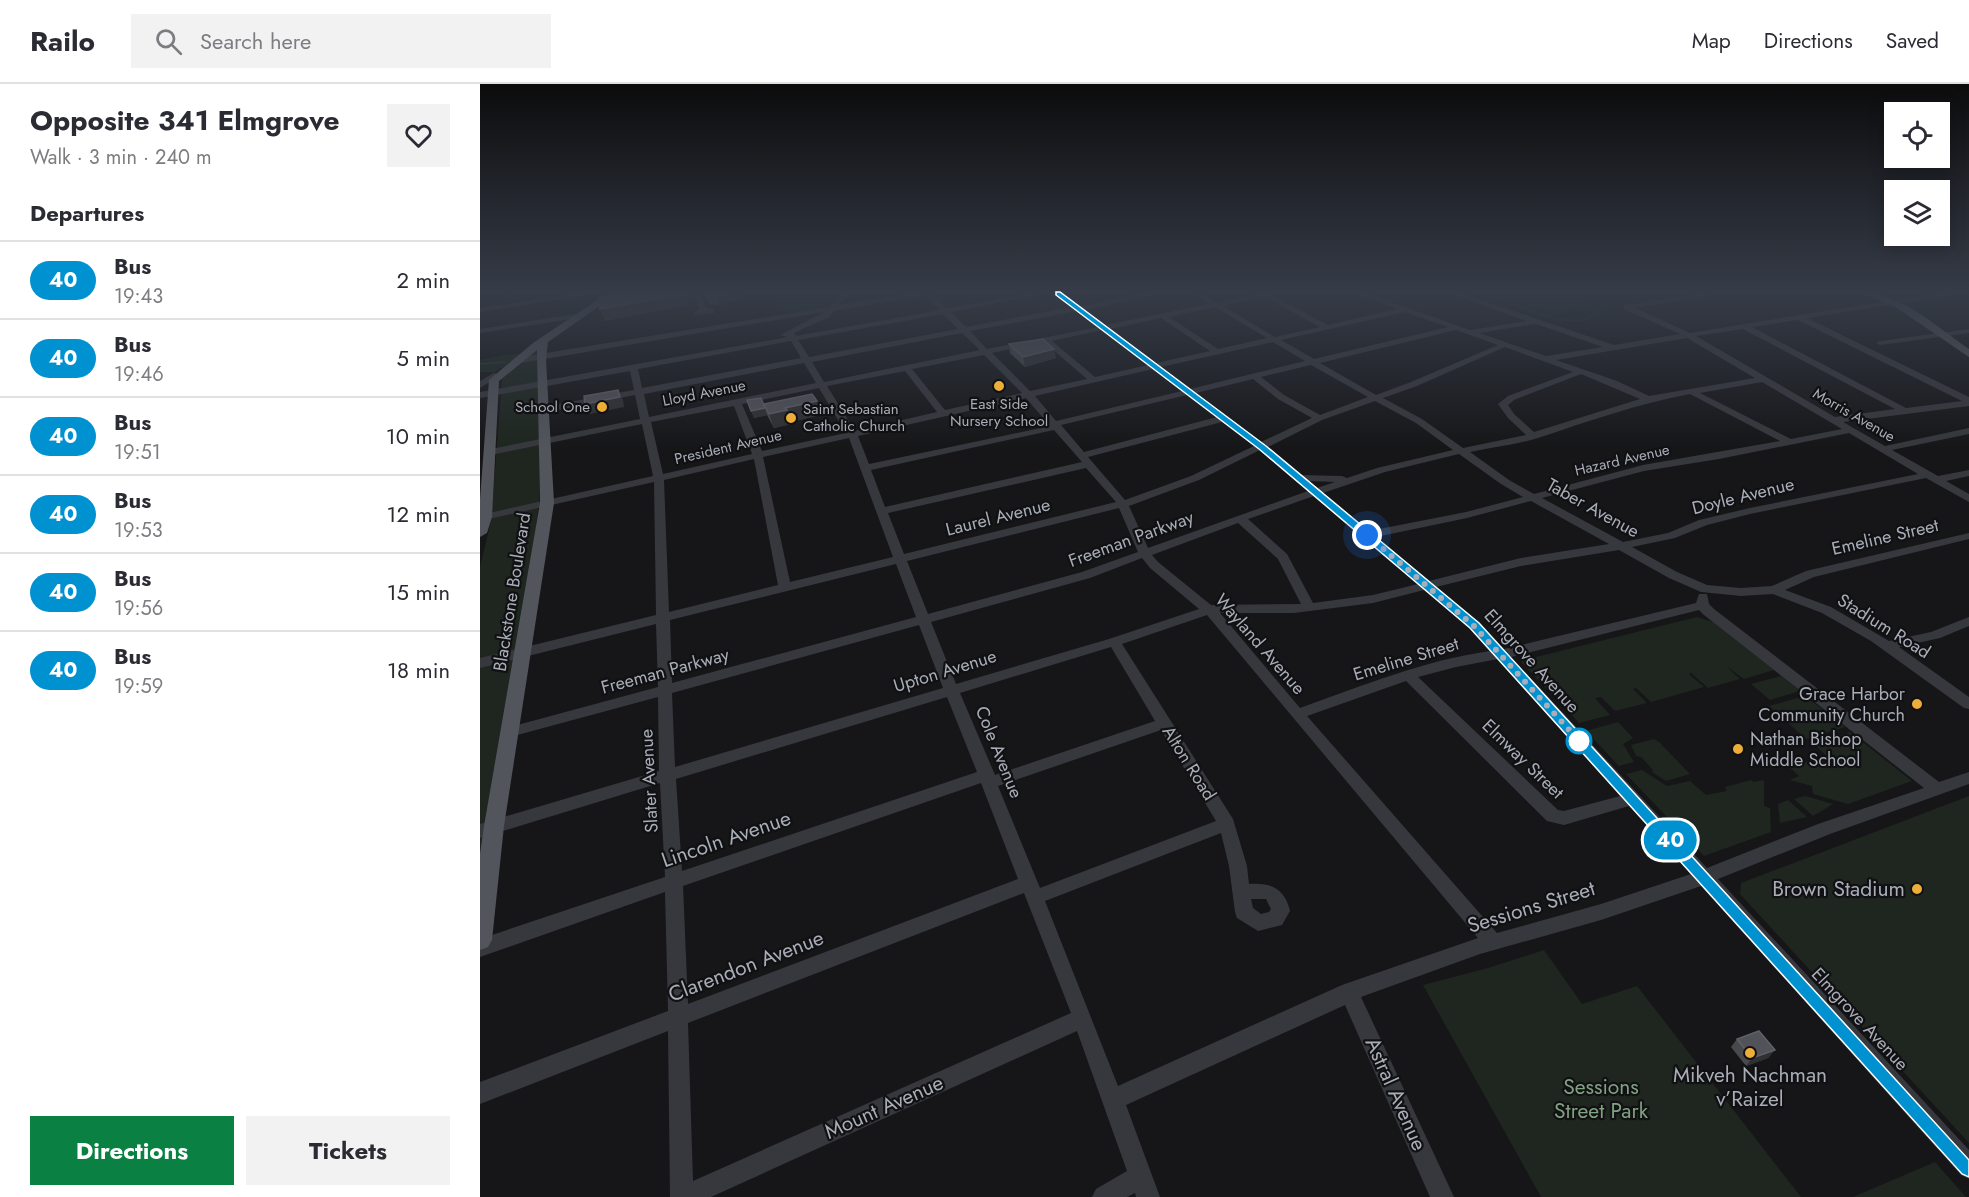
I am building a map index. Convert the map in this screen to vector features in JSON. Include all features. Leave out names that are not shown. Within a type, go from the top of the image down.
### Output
[{"type":"main road","points":[[480,533],[491,452],[497,375],[537,345]]},
{"type":"main road","name":"Blackstone Boulevard","points":[[480,940],[487,829],[510,732],[547,503],[541,357],[543,345]]},
{"type":"main road","points":[[1956,345],[1969,354]]},
{"type":"street","points":[[515,361],[614,345]]},
{"type":"street","points":[[480,394],[755,345]]},
{"type":"street","name":"Cole Avenue","points":[[798,345],[852,434],[923,620],[989,778],[1083,1018],[1145,1187]]},
{"type":"street","points":[[543,410],[885,345]]},
{"type":"street","name":"Wayland Avenue","points":[[979,345],[1029,394],[1123,504],[1145,554],[1154,565],[1210,609],[1494,943]]},
{"type":"street","name":"Lloyd Avenue","points":[[491,452],[1021,345]]},
{"type":"street","points":[[1052,345],[1094,380]]},
{"type":"street","name":"Elmgrove Avenue","points":[[1127,345],[1263,448],[1464,616],[1969,1167]]},
{"type":"street","points":[[1206,345],[1217,352]]},
{"type":"street","name":"President Avenue","points":[[482,518],[1249,345]]},
{"type":"street","name":"Taber Avenue","points":[[1281,345],[1419,421],[1504,482],[1673,575],[1705,589]]},
{"type":"street","points":[[866,468],[1056,426],[1383,345]]},
{"type":"street","points":[[1504,345],[1624,387],[1648,399]]},
{"type":"street","name":"Laurel Avenue","points":[[480,663],[1123,504],[1195,478],[1263,448],[1319,418],[1375,398],[1504,345]]},
{"type":"street","points":[[1607,345],[1613,347]]},
{"type":"street","points":[[1544,359],[1626,345]]},
{"type":"street","name":"Morris Avenue","points":[[1705,345],[1969,499]]},
{"type":"street","points":[[1780,345],[1905,411]]},
{"type":"street","points":[[1854,345],[1969,402]]},
{"type":"street","name":"Slater Avenue","points":[[633,367],[659,478],[667,775],[674,880],[683,1197]]},
{"type":"street","points":[[907,368],[943,414]]},
{"type":"street","points":[[1533,436],[1511,416],[1503,404],[1511,398],[1580,372]]},
{"type":"street","points":[[480,385],[497,375]]},
{"type":"street","points":[[1254,376],[1281,397],[1319,418]]},
{"type":"street","name":"Freeman Parkway","points":[[510,732],[1086,575],[1240,518],[1422,459],[1533,436],[1586,417],[1648,399],[1762,379]]},
{"type":"street","points":[[1692,392],[1790,442]]},
{"type":"street","points":[[736,402],[758,456],[785,588]]},
{"type":"street","points":[[1833,420],[1969,402]]},
{"type":"street","points":[[881,511],[1084,460],[1224,418]]},
{"type":"street","name":"Hazard Avenue","points":[[1367,535],[1467,515],[1642,468],[1719,456],[1850,430]]},
{"type":"street","points":[[1883,449],[1969,431]]},
{"type":"street","name":"Doyle Avenue","points":[[1428,586],[1521,562],[1671,536],[1703,522],[1738,514],[1931,477],[1969,473]]},
{"type":"street","points":[[1299,478],[1356,479]]},
{"type":"street","points":[[1240,518],[1283,557],[1309,607]]},
{"type":"street","name":"Emeline Street","points":[[1705,589],[1742,592],[1774,590],[1810,574],[1969,536]]},
{"type":"street","name":"Upton Avenue","points":[[487,829],[1114,642],[1210,609],[1252,611],[1309,607],[1373,599],[1428,586]]},
{"type":"street","points":[[1705,589],[1702,605],[1938,790]]},
{"type":"street","name":"Stadium Road","points":[[1774,590],[1831,613],[1886,646],[1969,704]]},
{"type":"street","name":"Emeline Street","points":[[1297,714],[1408,675],[1485,654],[1499,654],[1702,605]]},
{"type":"street","points":[[1886,646],[1935,635],[1969,621]]},
{"type":"street","name":"Alton Road","points":[[1114,642],[1227,824],[1233,841],[1242,892]]},
{"type":"street","name":"Elmway Street","points":[[1408,675],[1553,816],[1563,818],[1632,799]]},
{"type":"street","name":"Lincoln Avenue","points":[[480,948],[674,880],[1164,723]]},
{"type":"street","name":"Sessions Street","points":[[1114,1099],[1349,992],[1494,943],[1601,912],[1704,877],[1824,830],[1969,778]]},
{"type":"street","name":"Clarendon Avenue","points":[[480,1093],[678,1018],[1032,890],[1227,824]]},
{"type":"street","name":"Astral Avenue","points":[[1349,992],[1442,1197]]},
{"type":"street","name":"Mount Avenue","points":[[683,1197],[1083,1018]]},
{"type":"street","points":[[1104,1197],[1145,1187]]},
{"type":"green space","points":[[534,350],[539,350],[539,501],[480,865],[480,567],[491,521],[502,380],[505,373]]},
{"type":"green space","points":[[523,354],[504,369],[500,368],[495,372],[480,372],[480,360]]},
{"type":"green space","points":[[1697,617],[1713,622],[1774,670],[1744,679],[1726,666],[1740,679],[1708,688],[1691,673],[1689,674],[1704,687],[1651,702],[1636,688],[1633,689],[1647,703],[1615,711],[1601,697],[1595,698],[1610,715],[1579,723],[1520,661]]},
{"type":"green space","points":[[1781,676],[1800,691],[1770,700],[1751,684]]},
{"type":"green space","points":[[1805,696],[1845,727],[1806,739],[1769,706]]},
{"type":"green space","points":[[1618,722],[1633,738],[1623,744],[1634,762],[1619,766],[1586,731]]},
{"type":"green space","points":[[1850,732],[1912,781],[1848,804],[1813,794],[1812,786],[1790,780],[1799,776],[1789,767],[1813,760],[1816,763],[1830,759],[1814,744]]},
{"type":"green space","points":[[1654,739],[1690,774],[1666,781],[1652,772],[1653,770],[1641,757],[1636,756],[1631,745]]},
{"type":"green space","points":[[1642,770],[1667,786],[1690,781],[1706,795],[1727,791],[1725,787],[1751,780],[1754,782],[1764,780],[1764,806],[1770,808],[1771,832],[1704,856],[1626,774]]},
{"type":"green space","points":[[1805,796],[1833,804],[1813,816],[1794,799]]},
{"type":"green space","name":"Brown Stadium","points":[[1969,796],[1969,1143],[1740,894],[1741,883]]},
{"type":"green space","points":[[1788,800],[1807,817],[1780,823],[1778,804]]},
{"type":"green space","name":"Sessions Street Park","points":[[1544,950],[1582,1004],[1637,986],[1801,1197],[1541,1197],[1423,985]]},
{"type":"green space","points":[[1935,1162],[1966,1197],[1853,1197]]},
{"type":"building","points":[[1010,345],[1050,345],[1054,349],[1023,357]]},
{"type":"building","points":[[618,390],[620,397],[585,404],[584,396]]},
{"type":"building","points":[[812,394],[817,401],[769,414],[764,404]]},
{"type":"building","points":[[761,398],[765,408],[751,411],[747,400]]},
{"type":"building","points":[[1759,1031],[1775,1050],[1752,1058],[1737,1039]]},
{"type":"waterway","points":[[480,364],[505,362]]},
{"type":"bus line","name":"40","points":[[1127,345],[1263,448],[1464,616],[1969,1167]]},
{"type":"place","name":"East Side Nursery School","points":[[999,386]]},
{"type":"place","name":"School One","points":[[602,407]]},
{"type":"place","name":"Saint Sebastian Catholic Church","points":[[791,418]]},
{"type":"place","name":"Grace Harbor Community Church","points":[[1917,704]]},
{"type":"place","name":"Nathan Bishop Middle School","points":[[1738,749]]},
{"type":"place","name":"Brown Stadium","points":[[1917,889]]},
{"type":"place","name":"Mikveh Nachman v’Raizel","points":[[1750,1053]]},
{"type":"route","points":[[1367,535],[1464,616],[1583,745],[1579,741]]}]
